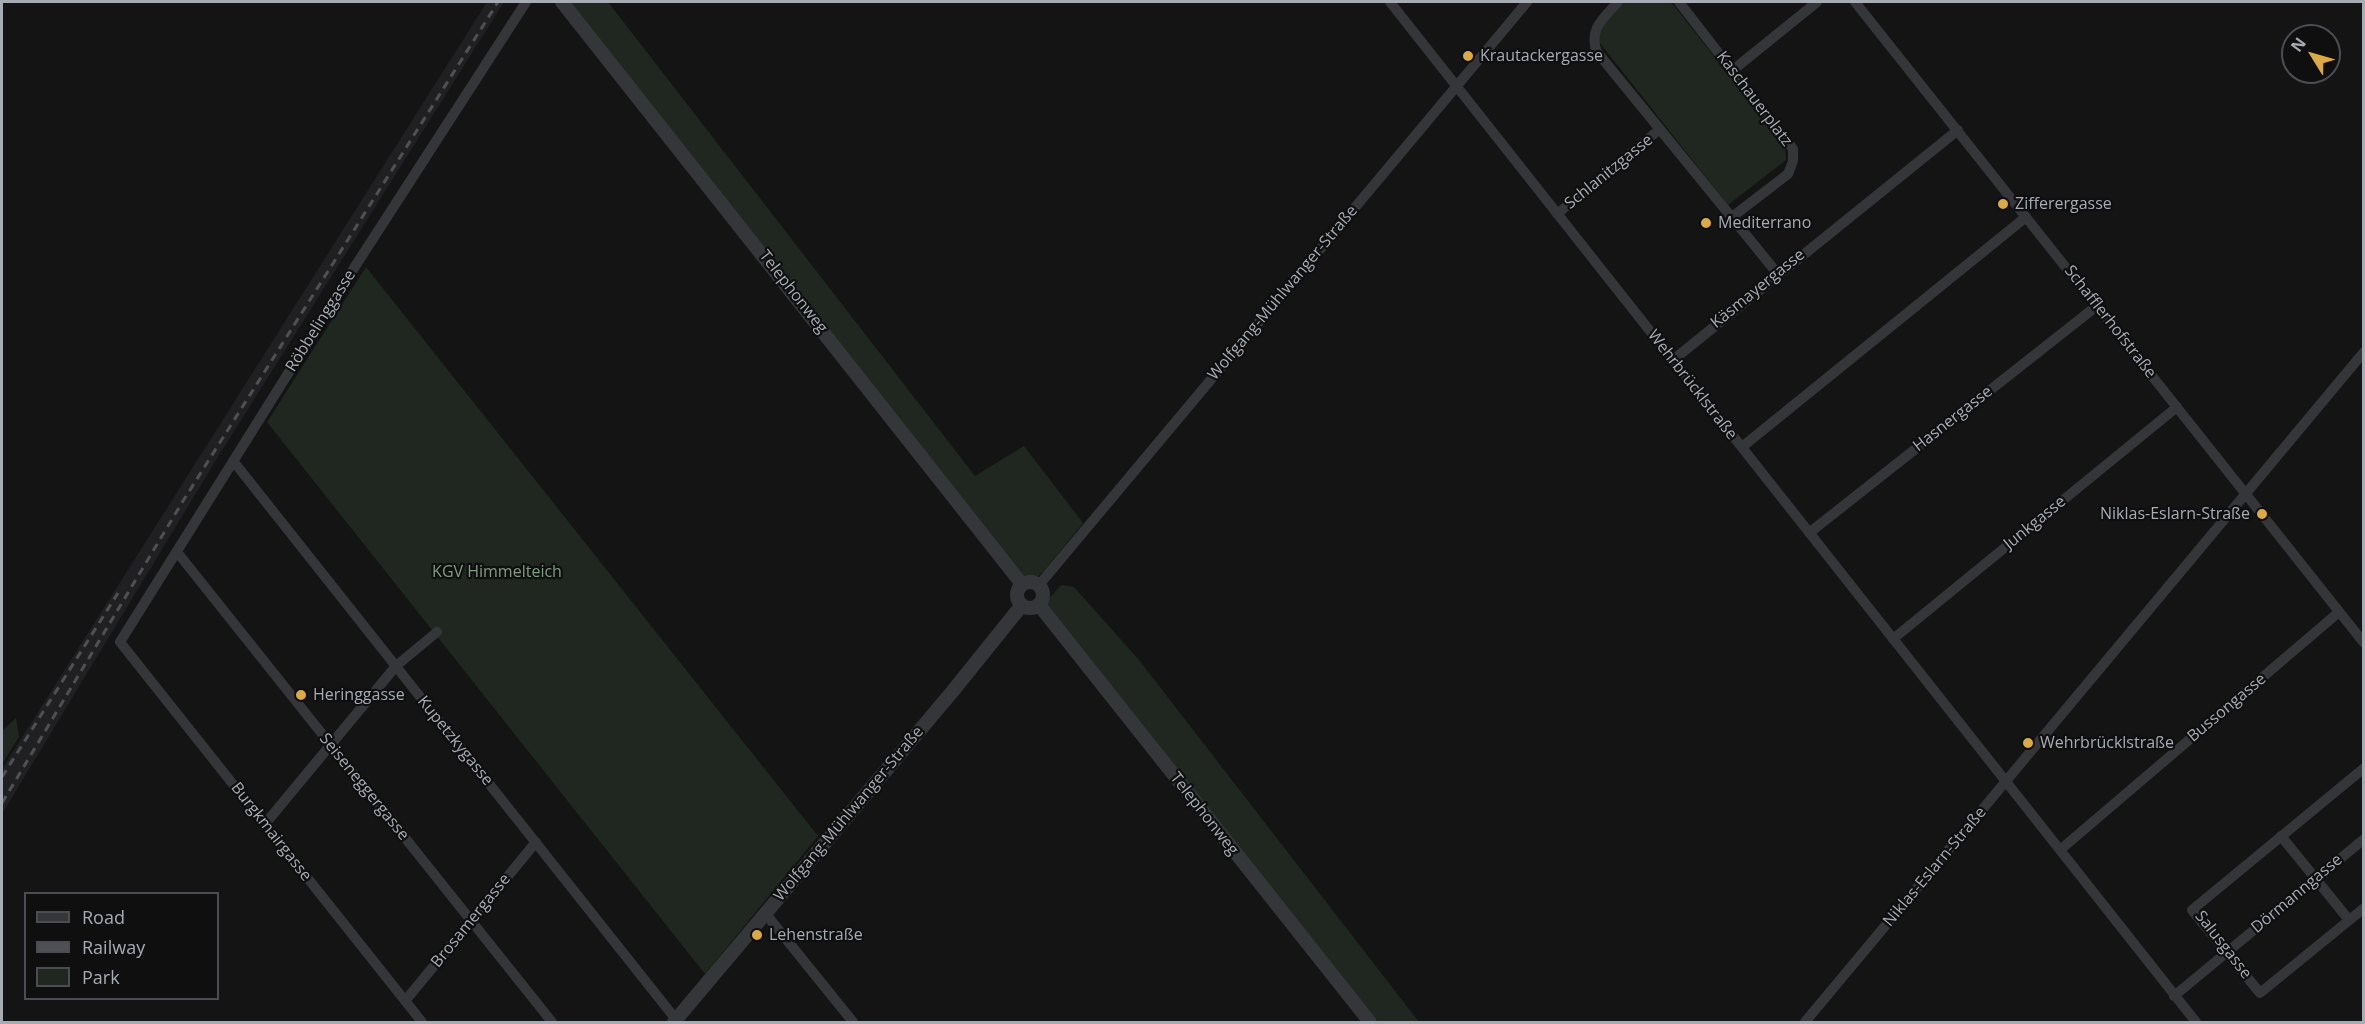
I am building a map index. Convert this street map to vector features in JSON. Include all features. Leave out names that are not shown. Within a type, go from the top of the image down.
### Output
[{"type":"street","name":"Röbbelinggasse","points":[[120,642],[356,265],[526,2]]},
{"type":"street","name":"Telephonweg","points":[[562,2],[1022,584]]},
{"type":"street","name":"Wehrbrücklstraße","points":[[1390,2],[2196,1023]]},
{"type":"street","name":"Wolfgang-Mühlwanger-Straße","points":[[1039,585],[1527,2]]},
{"type":"street","points":[[1618,2],[1595,28],[1592,35],[1597,52],[1777,273]]},
{"type":"street","name":"Kaschauerplatz","points":[[1679,2],[1793,149],[1793,161],[1788,174],[1732,217]]},
{"type":"street","points":[[1733,70],[1817,2]]},
{"type":"street","name":"Schafflerhofstraße","points":[[1855,2],[2098,305],[2364,643]]},
{"type":"street","name":"Schlanitzgasse","points":[[1557,214],[1660,129]]},
{"type":"street","name":"Käsmayergasse","points":[[1672,360],[1777,273],[1958,130]]},
{"type":"street","points":[[1742,447],[2026,217]]},
{"type":"street","name":"Hasnergasse","points":[[1809,533],[2098,305]]},
{"type":"street","name":"Niklas-Eslarn-Straße","points":[[1805,1023],[2364,352]]},
{"type":"street","name":"Junkgasse","points":[[1893,639],[2177,407]]},
{"type":"street","name":"Kupetzkygasse","points":[[234,462],[676,1022]]},
{"type":"street","name":"Seiseneggergasse","points":[[177,552],[552,1023]]},
{"type":"street","points":[[1034,582],[1039,585],[1044,595],[1039,605],[1030,608],[1022,605],[1017,592],[1022,584],[1034,582]]},
{"type":"street","name":"Wolfgang-Mühlwanger-Straße","points":[[676,1022],[1022,605]]},
{"type":"street","name":"Telephonweg","points":[[1039,605],[1370,1023]]},
{"type":"street","name":"Bussongasse","points":[[2060,850],[2339,612]]},
{"type":"street","points":[[265,824],[396,666],[437,632]]},
{"type":"street","name":"Burgkmairgasse","points":[[120,642],[422,1023]]},
{"type":"street","name":"Salusgasse","points":[[2364,768],[2192,910],[2260,993],[2364,908]]},
{"type":"street","points":[[2281,836],[2349,920]]},
{"type":"street","name":"Dörmanngasse","points":[[2175,996],[2364,839]]},
{"type":"street","name":"Brosamergasse","points":[[405,1001],[536,842]]},
{"type":"street","points":[[765,913],[853,1023]]},
{"type":"shaded area","points":[[487,2],[504,2],[216,460],[2,814],[2,769]]},
{"type":"green space","points":[[568,2],[608,2],[975,476],[1024,446],[1083,523],[1037,577],[1024,575]]},
{"type":"green space","points":[[1624,2],[1671,2],[1785,146],[1786,160],[1728,205],[1596,38],[1597,32]]},
{"type":"green space","name":"KGV Himmelteich","points":[[366,267],[818,836],[705,974],[267,422]]},
{"type":"green space","points":[[1061,585],[1074,587],[1139,660],[1419,1022],[1379,1022],[1047,608],[1047,601]]},
{"type":"green space","points":[[16,718],[19,737],[2,764],[2,731]]},
{"type":"railway","points":[[2,803],[183,501],[498,2]]},
{"type":"railway","points":[[2,777],[118,593]]},
{"type":"place","name":"Krautackergasse","points":[[1468,56]]},
{"type":"place","name":"Zifferergasse","points":[[2003,204]]},
{"type":"place","name":"Mediterrano","points":[[1706,223]]},
{"type":"place","name":"Niklas-Eslarn-Straße","points":[[2262,514]]},
{"type":"place","name":"Heringgasse","points":[[301,695]]},
{"type":"place","name":"Wehrbrücklstraße","points":[[2028,743]]},
{"type":"place","name":"Lehenstraße","points":[[757,935]]}]
